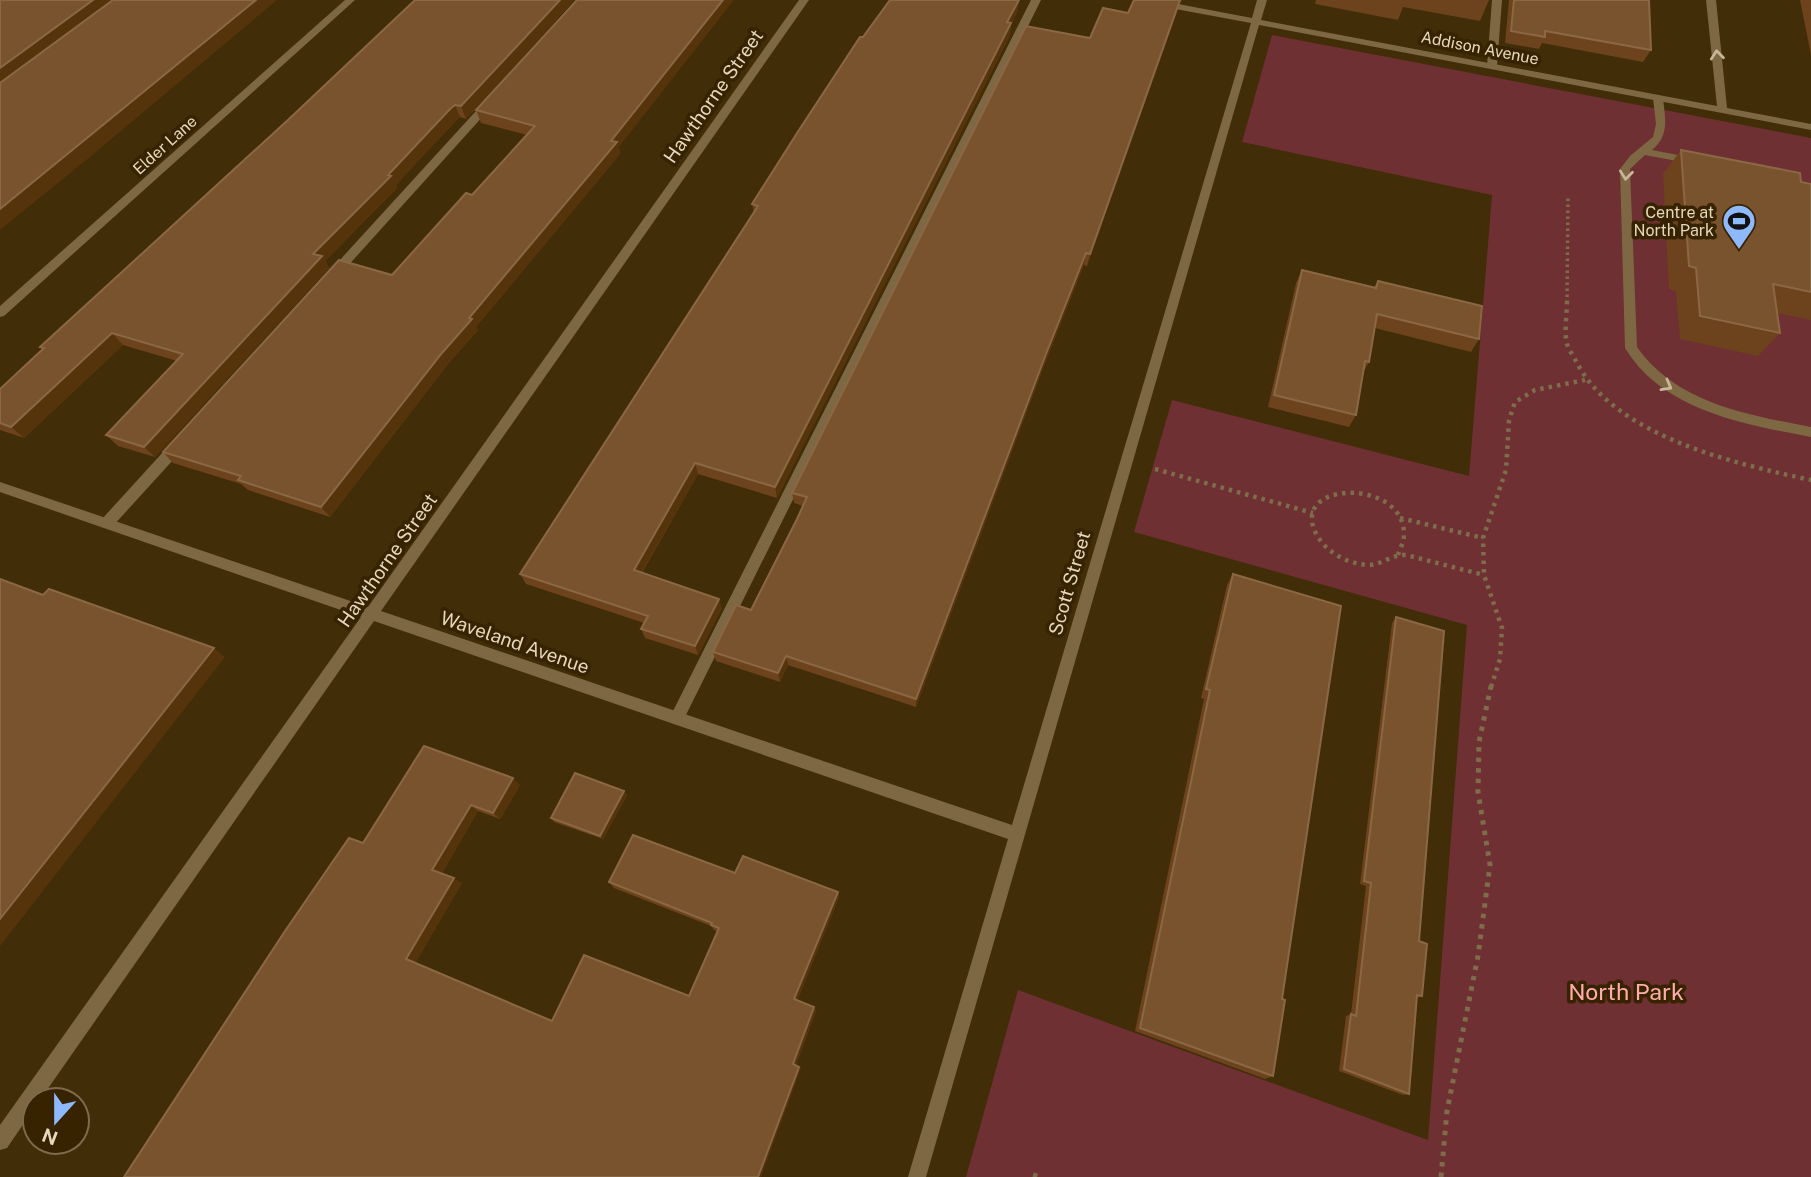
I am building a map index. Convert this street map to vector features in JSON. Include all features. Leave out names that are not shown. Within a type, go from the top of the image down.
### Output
[{"type":"street","name":"Elder Lane","points":[[0,313],[350,0]]},
{"type":"street","name":"Hawthorne Street","points":[[0,1141],[804,0]]},
{"type":"street","points":[[677,718],[1036,0]]},
{"type":"street","name":"Addison Avenue","points":[[1143,0],[1811,127]]},
{"type":"street","name":"Scott Street","points":[[917,1177],[1262,0]]},
{"type":"street","points":[[1492,66],[1497,0]]},
{"type":"street","points":[[1711,0],[1723,110]]},
{"type":"street","points":[[322,287],[499,92]]},
{"type":"street","points":[[1658,98],[1660,134],[1654,144],[1630,158],[1625,169],[1628,330],[1631,348],[1639,365],[1658,382],[1721,410],[1811,432]]},
{"type":"street","points":[[1643,151],[1707,164]]},
{"type":"street","points":[[107,523],[191,431]]},
{"type":"street","name":"Waveland Avenue","points":[[0,488],[1018,835]]},
{"type":"path","points":[[1441,1177],[1447,1111],[1478,956],[1490,865],[1478,792],[1479,742],[1485,705],[1500,659],[1502,628],[1484,575],[1483,538],[1506,470],[1509,420],[1515,402],[1535,390],[1585,380]]},
{"type":"path","points":[[1127,462],[1314,513]]},
{"type":"path","points":[[1348,490],[1368,493],[1383,500],[1400,518],[1405,531],[1404,544],[1398,555],[1377,565],[1360,564],[1328,550],[1318,538],[1314,526],[1317,504],[1327,496],[1348,490]]},
{"type":"path","points":[[1400,518],[1483,538]]},
{"type":"path","points":[[1398,555],[1484,575]]},
{"type":"path","points":[[1032,1175],[1041,1177]]},
{"type":"green space","name":"North Park","points":[[1272,35],[1811,138],[1811,1177],[966,1177],[1018,990],[1428,1140],[1467,625],[1134,532],[1172,400],[1469,476],[1492,195],[1242,142]]},
{"type":"building","points":[[0,0],[93,0],[0,68]]},
{"type":"building","points":[[113,0],[256,0],[0,209],[0,83]]},
{"type":"building","points":[[415,0],[560,0],[461,106],[455,105],[450,109],[388,175],[391,176],[313,254],[322,256],[144,447],[106,435],[183,354],[112,333],[11,427],[0,423],[0,389],[44,348],[40,347]]},
{"type":"building","points":[[577,0],[723,0],[611,141],[617,142],[469,318],[472,319],[321,507],[238,480],[241,476],[163,452],[339,260],[392,275],[466,193],[472,195],[535,126],[476,110]]},
{"type":"building","points":[[890,0],[1019,0],[1007,22],[1011,23],[775,487],[695,463],[634,570],[719,599],[695,646],[641,629],[648,616],[520,574],[758,206],[752,204],[799,130],[860,37],[863,37]]},
{"type":"building","points":[[1134,0],[1180,0],[1090,254],[1086,253],[1046,354],[916,699],[786,656],[778,673],[713,652],[736,605],[751,610],[797,519],[807,497],[792,493],[1026,26],[1090,38],[1103,8],[1128,13]]},
{"type":"building","points":[[1514,0],[1649,0],[1651,50],[1545,31],[1545,37],[1511,31]]},
{"type":"building","name":"Centre at North Park","points":[[1681,150],[1800,173],[1801,182],[1811,184],[1811,292],[1773,284],[1780,333],[1700,316],[1696,268],[1689,266]]},
{"type":"building","points":[[1302,270],[1376,288],[1378,281],[1482,306],[1479,339],[1377,314],[1369,362],[1365,361],[1356,415],[1274,395]]},
{"type":"building","points":[[1233,574],[1341,606],[1282,999],[1285,1000],[1273,1076],[1140,1028],[1210,690],[1206,689]]},
{"type":"building","points":[[0,579],[43,595],[49,589],[214,648],[0,919]]},
{"type":"building","points":[[1396,617],[1444,631],[1419,941],[1427,944],[1422,996],[1417,995],[1409,1094],[1344,1069],[1351,1014],[1356,1016],[1371,883],[1364,881]]},
{"type":"building","points":[[424,746],[513,778],[493,813],[471,805],[432,870],[454,878],[406,959],[552,1021],[584,955],[689,996],[719,928],[609,882],[633,835],[735,873],[743,856],[838,892],[794,999],[814,1007],[793,1064],[799,1067],[758,1177],[124,1177],[349,838],[363,843]]},
{"type":"building","points":[[575,773],[624,791],[600,836],[551,818]]},
{"type":"place","name":"Centre at North Park","points":[[1739,251]]}]
